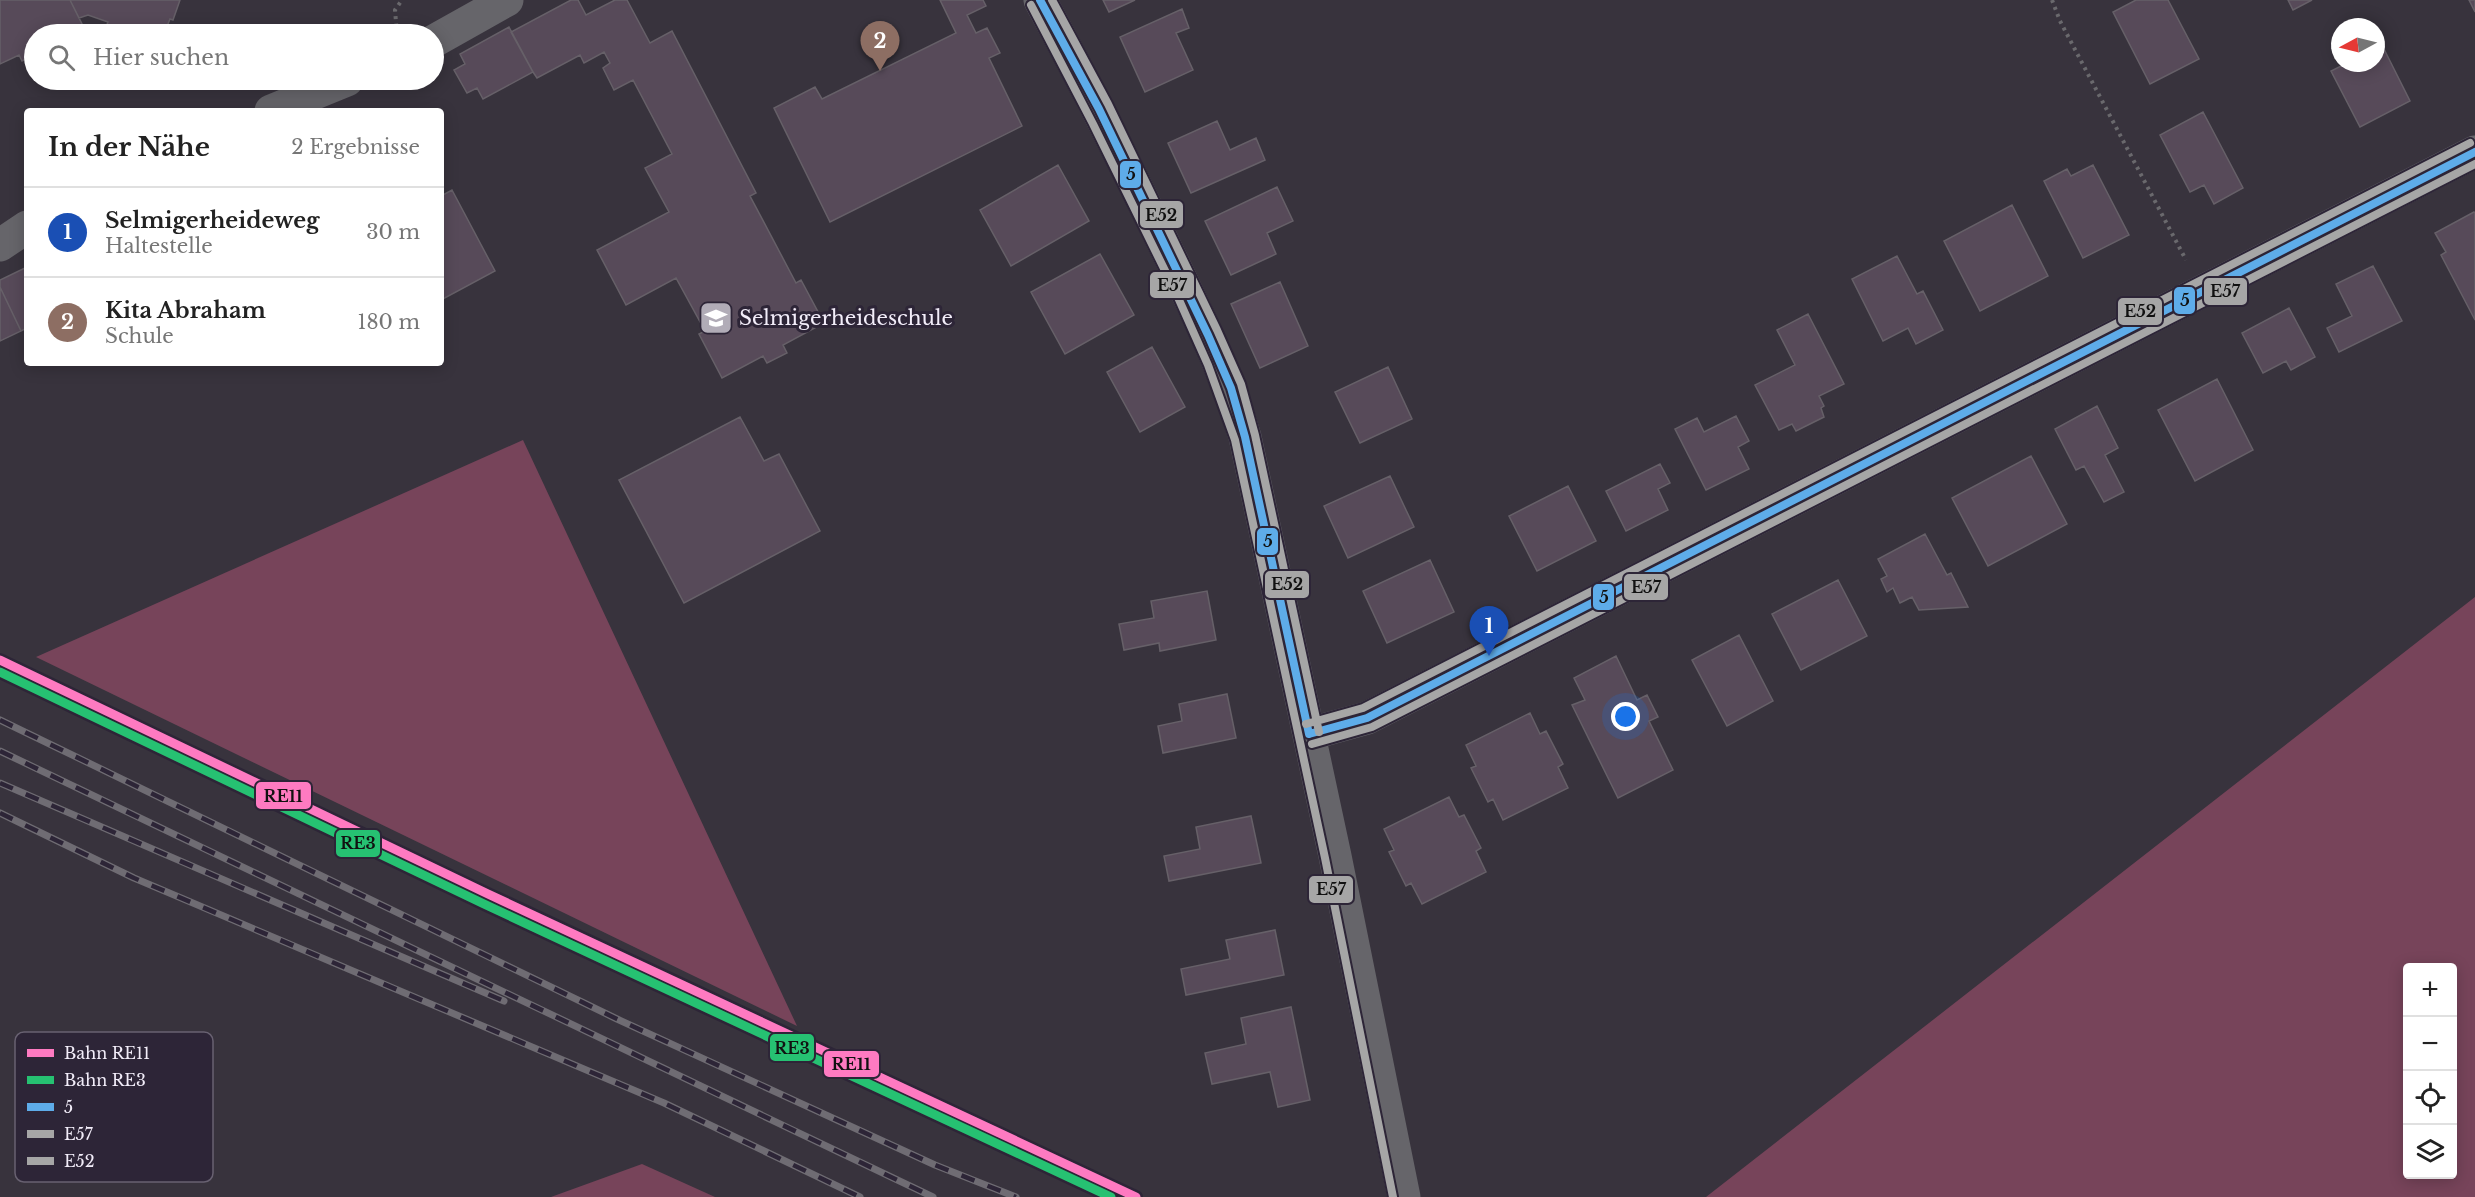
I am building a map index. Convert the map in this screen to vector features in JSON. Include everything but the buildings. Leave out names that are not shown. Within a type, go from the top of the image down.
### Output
[{"type":"street","points":[[444,35],[507,0]]},
{"type":"street","points":[[1040,0],[1099,110],[1208,335],[1231,388],[1245,437],[1309,734],[1404,1197]]},
{"type":"street","points":[[278,108],[322,90]]},
{"type":"street","points":[[1309,734],[1367,718],[2475,152]]},
{"type":"street","points":[[0,245],[24,229]]},
{"type":"path","points":[[396,24],[395,10],[402,0]]},
{"type":"path","points":[[2052,0],[2060,21],[2202,291]]},
{"type":"shaded area","points":[[523,440],[797,1026],[36,657]]},
{"type":"shaded area","points":[[2475,597],[2475,1197],[1706,1197]]},
{"type":"shaded area","points":[[642,1164],[715,1197],[551,1197]]},
{"type":"railway","points":[[0,720],[617,1019],[935,1165],[1016,1197]]},
{"type":"railway","points":[[0,751],[933,1197]]},
{"type":"railway","points":[[0,783],[504,1001]]},
{"type":"railway","points":[[0,813],[134,878],[664,1103],[860,1197]]},
{"type":"rail line","name":"RE11","points":[[0,660],[488,894],[1136,1197]]},
{"type":"rail line","name":"RE3","points":[[0,672],[484,904],[1111,1197]]},
{"type":"transit line","name":"5","points":[[1040,0],[1099,109],[1208,335],[1231,388],[1245,437],[1309,734]]},
{"type":"transit line","name":"E52","points":[[1052,0],[1108,104],[1241,384],[1255,435],[1319,732]]},
{"type":"transit line","name":"E57","points":[[1031,5],[1093,124],[1176,293],[1208,365],[1235,440],[1325,858],[1393,1197]]},
{"type":"transit line","name":"E52","points":[[1306,724],[1363,708],[2470,143]]},
{"type":"transit line","name":"5","points":[[1309,734],[1367,718],[2475,152]]},
{"type":"transit line","name":"E57","points":[[1312,744],[1372,727],[2475,164]]},
{"type":"place","name":"Kita Abraham","points":[[880,71]]},
{"type":"place","name":"Selmigerheideschule","points":[[716,318]]},
{"type":"place","name":"Selmigerheideweg","points":[[1489,656]]}]
